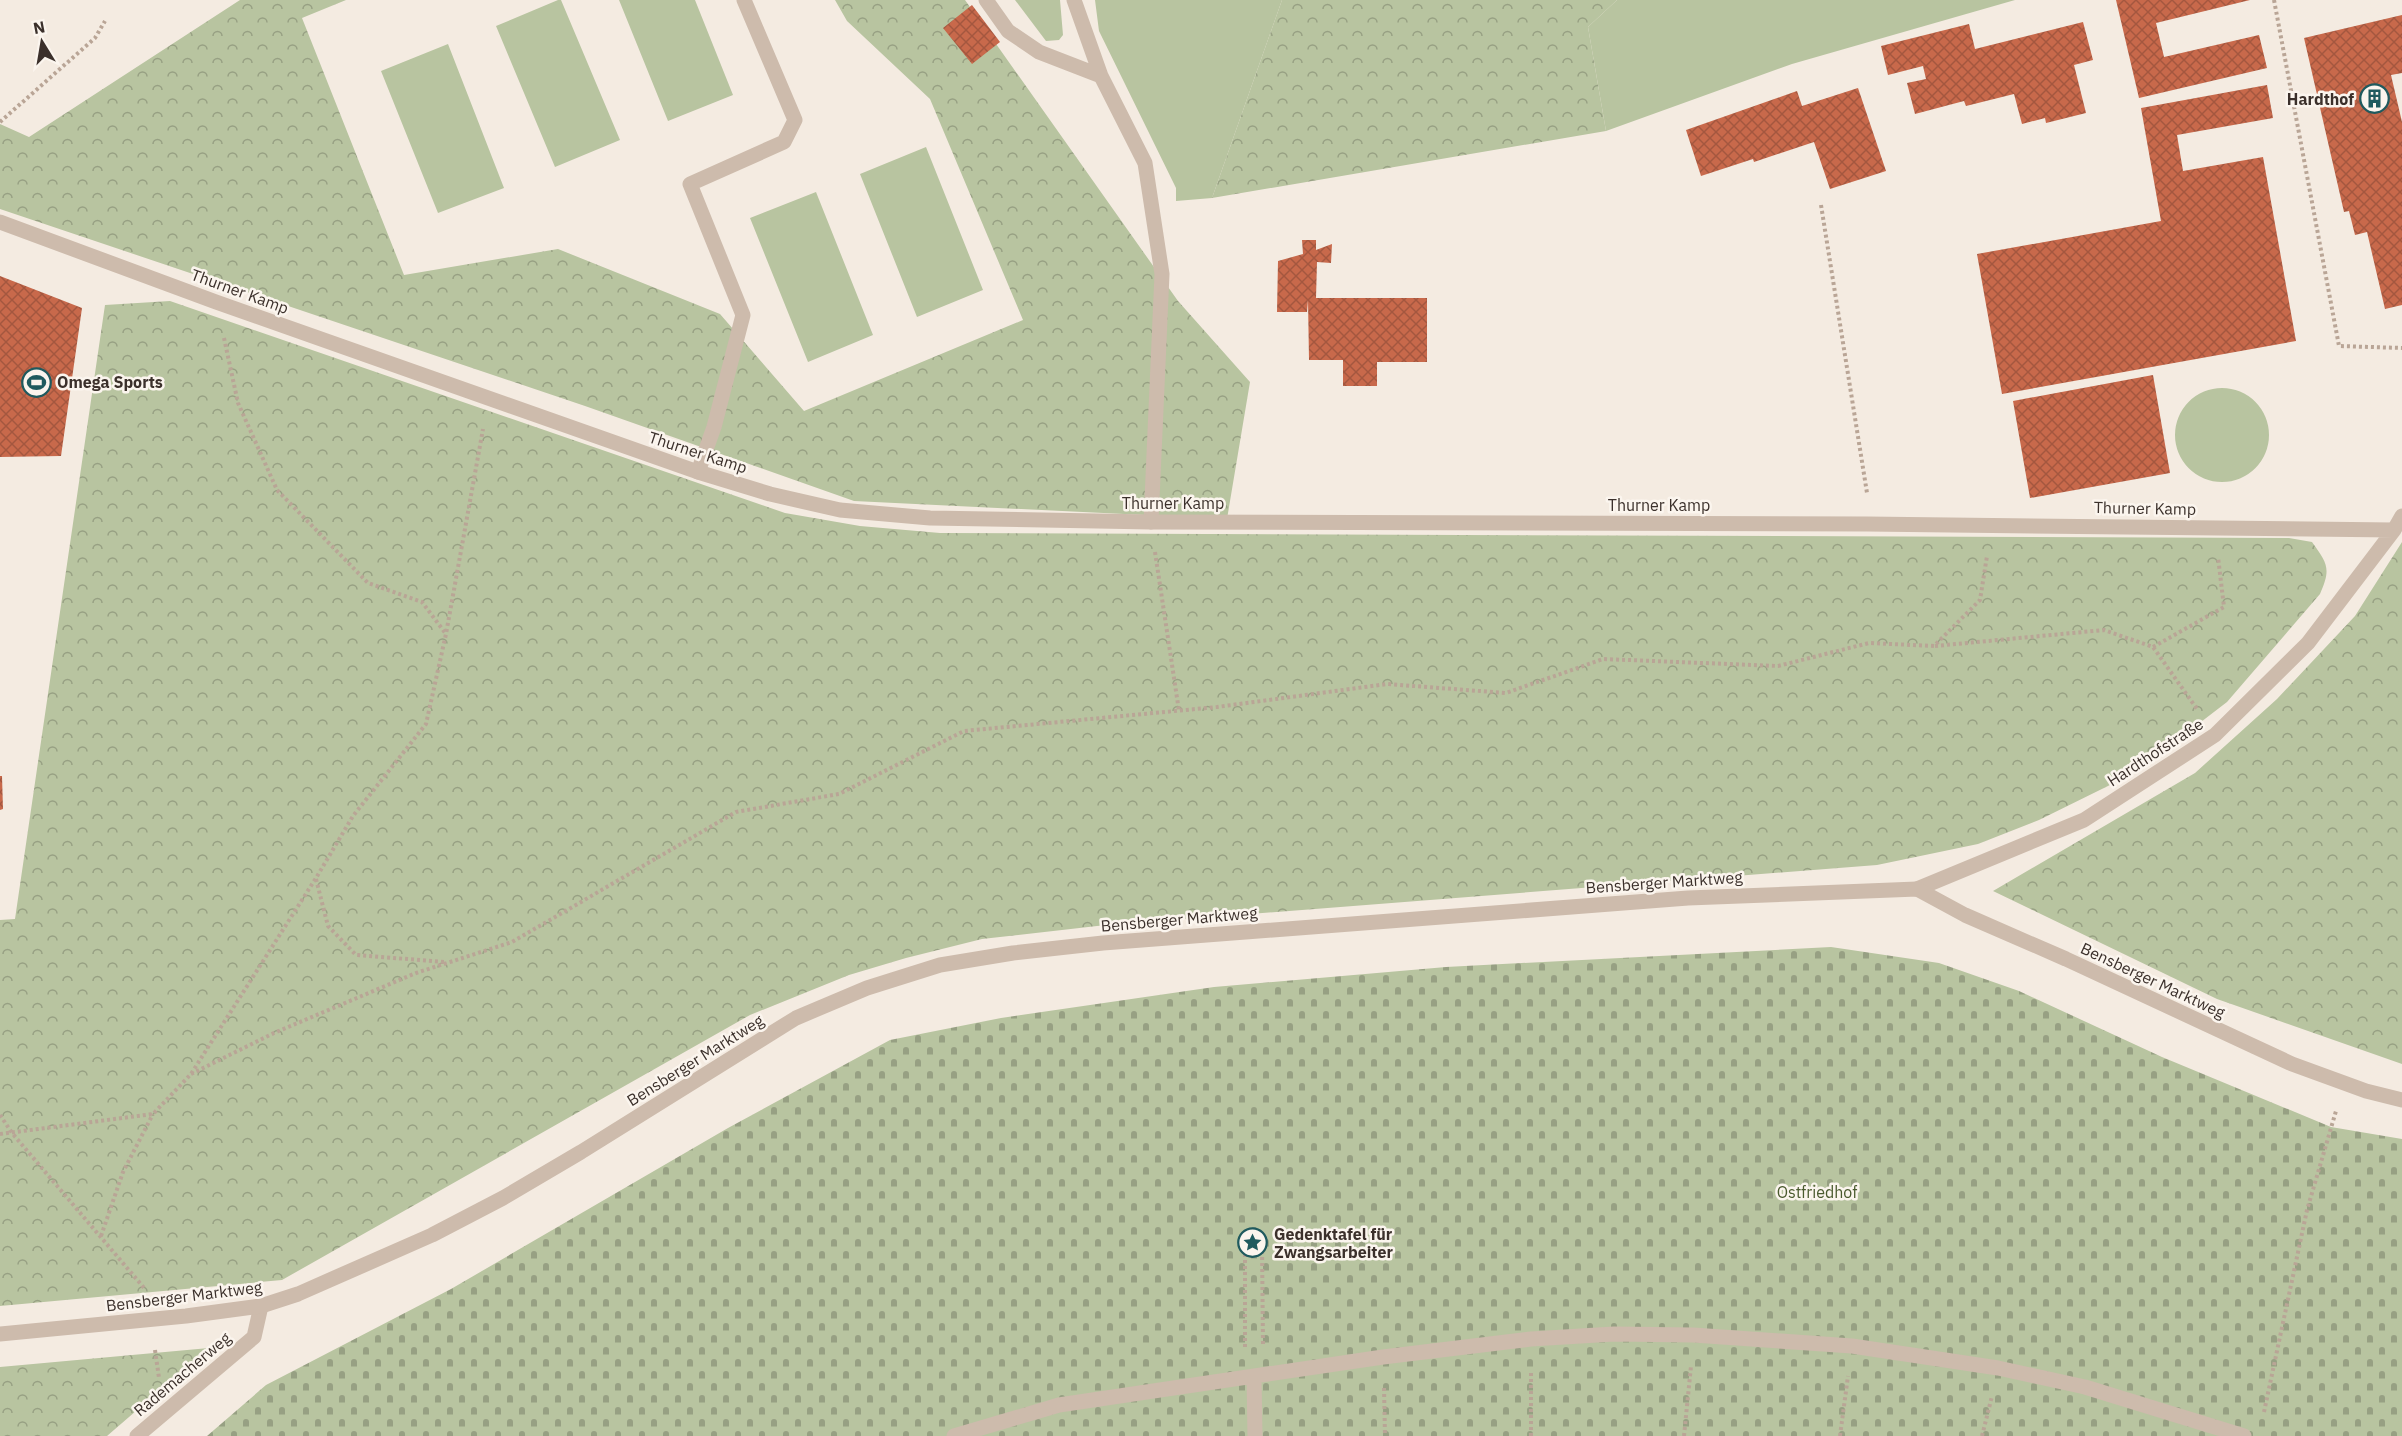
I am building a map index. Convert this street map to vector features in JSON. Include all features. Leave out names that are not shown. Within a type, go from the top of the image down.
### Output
[{"type":"street","points":[[698,472],[714,427],[743,315],[690,184],[784,142],[795,120],[744,0]]},
{"type":"street","points":[[986,0],[1008,31],[1039,52],[1101,76]]},
{"type":"street","points":[[1074,0],[1101,76],[1145,163],[1162,274],[1151,522]]},
{"type":"street","name":"Thurner Kamp","points":[[0,222],[216,302],[698,472],[770,494],[840,510],[930,518],[1151,522],[1867,524],[2394,530]]},
{"type":"street","name":"Hardthofstraße","points":[[1917,889],[2084,820],[2215,735],[2308,643],[2394,530],[2402,516]]},
{"type":"street","name":"Bensberger Marktweg","points":[[0,1334],[261,1306],[338,1279],[432,1235],[502,1198],[581,1152],[796,1018],[867,988],[940,965],[1013,953],[1103,943],[1529,909],[1711,897],[1917,889],[1965,915],[2066,959],[2292,1064],[2402,1100]]},
{"type":"street","name":"Rademacherweg","points":[[137,1436],[254,1337],[261,1306]]},
{"type":"street","points":[[954,1436],[1059,1405],[1383,1357],[1531,1339],[1614,1334],[1693,1335],[1852,1346],[1998,1368],[2085,1387],[2244,1436]]},
{"type":"street","points":[[1254,1376],[1255,1436]]},
{"type":"path","points":[[2274,0],[2339,346],[2402,348]]},
{"type":"path","points":[[0,122],[95,38],[105,21]]},
{"type":"path","points":[[1821,205],[1867,497],[1867,524]]},
{"type":"path","points":[[216,302],[238,403],[277,490],[368,582],[422,602],[446,634]]},
{"type":"path","points":[[101,1236],[123,1172],[153,1114],[191,1074],[316,878],[352,816],[426,724],[446,634],[488,399]]},
{"type":"path","points":[[1151,522],[1179,711]]},
{"type":"path","points":[[1934,646],[1980,600],[1988,551],[2001,525]]},
{"type":"path","points":[[2153,647],[2224,607],[2217,556],[2225,527]]},
{"type":"path","points":[[191,1074],[274,1033],[416,973],[512,942],[736,812],[839,794],[964,731],[1179,711],[1387,684],[1506,693],[1603,659],[1778,666],[1869,643],[1934,646],[2104,630],[2153,647],[2215,735]]},
{"type":"path","points":[[316,878],[328,926],[356,955],[449,962]]},
{"type":"path","points":[[2263,1414],[2307,1210],[2338,1107]]},
{"type":"path","points":[[0,1134],[153,1114]]},
{"type":"path","points":[[0,1115],[12,1133],[144,1287],[151,1319],[164,1413]]},
{"type":"path","points":[[1262,1244],[1254,1376],[1245,1245],[1262,1244]]},
{"type":"path","points":[[1684,1436],[1693,1335]]},
{"type":"path","points":[[1531,1339],[1531,1436]]},
{"type":"path","points":[[1840,1436],[1852,1346]]},
{"type":"path","points":[[1383,1357],[1385,1436]]},
{"type":"path","points":[[1983,1436],[1998,1368]]},
{"type":"green space","points":[[240,0],[346,0],[302,18],[404,275],[558,249],[720,314],[804,411],[1023,320],[930,99],[847,21],[835,0],[965,0],[1178,301],[1250,382],[1227,519],[854,501],[585,406],[0,209],[0,124],[29,137]]},
{"type":"green space","points":[[561,0],[620,140],[555,167],[496,26]]},
{"type":"green space","points":[[619,0],[695,0],[733,95],[668,121]]},
{"type":"green space","points":[[1015,0],[1060,0],[1063,35],[1059,40],[1046,41]]},
{"type":"green space","points":[[1095,0],[1282,0],[1212,198],[1176,201],[1176,188],[1099,31]]},
{"type":"green space","points":[[1282,0],[1617,0],[1588,27],[1606,131],[1212,198]]},
{"type":"green space","points":[[1617,0],[2015,0],[1792,64],[1606,131],[1588,27]]},
{"type":"green space","points":[[448,44],[504,188],[438,213],[381,71]]},
{"type":"green space","points":[[926,147],[983,290],[917,317],[860,174]]},
{"type":"green space","points":[[816,192],[873,335],[808,362],[750,218]]},
{"type":"green space","points":[[170,301],[785,513],[860,526],[940,533],[2289,538],[2312,542],[2322,556],[2327,572],[2320,594],[2227,702],[2167,748],[2110,785],[2039,820],[1978,844],[1877,865],[1097,926],[982,939],[849,975],[750,1015],[282,1280],[0,1306],[0,920],[15,919],[105,305]]},
{"type":"green space","points":[[2222,388],[2240,391],[2255,402],[2266,417],[2269,435],[2266,453],[2255,468],[2240,479],[2222,482],[2204,479],[2189,468],[2178,453],[2175,435],[2178,417],[2189,402],[2204,391]]},
{"type":"green space","points":[[2402,542],[2402,1064],[2217,999],[1993,891],[2195,773],[2277,699],[2355,616]]},
{"type":"green space","name":"Ostfriedhof","points":[[1831,947],[1939,963],[2019,991],[2162,1057],[2331,1127],[2402,1139],[2402,1436],[207,1436],[266,1385],[451,1289],[728,1128],[890,1040],[1001,1018],[1214,987],[1446,967]]},
{"type":"green space","points":[[209,1348],[107,1436],[0,1436],[0,1367]]},
{"type":"building","points":[[2116,0],[2250,0],[2156,23],[2164,57],[2259,35],[2267,68],[2139,98]]},
{"type":"building","points":[[972,5],[1000,42],[972,64],[943,28]]},
{"type":"building","points":[[2402,15],[2402,73],[2391,75],[2402,122],[2402,305],[2385,309],[2367,232],[2355,235],[2349,211],[2344,212],[2304,38]]},
{"type":"building","points":[[2083,22],[2093,60],[2074,65],[2086,113],[2046,123],[2045,118],[2022,124],[2014,94],[1966,106],[1964,101],[1915,114],[1907,83],[1926,79],[1923,66],[1888,75],[1881,46],[1969,24],[1975,49]]},
{"type":"building","points":[[2267,85],[2273,118],[2177,135],[2183,171],[2263,157],[2296,341],[2002,394],[1977,254],[2161,221],[2141,108]]},
{"type":"building","points":[[1858,88],[1886,171],[1830,189],[1814,142],[1754,162],[1753,159],[1701,176],[1686,130],[1797,91],[1802,106]]},
{"type":"building","points":[[1302,240],[1316,240],[1316,250],[1332,244],[1331,263],[1317,262],[1316,298],[1427,298],[1427,362],[1377,362],[1377,386],[1343,386],[1343,360],[1309,360],[1308,300],[1307,312],[1277,312],[1278,261],[1303,254]]},
{"type":"building","name":"Omega Sports","points":[[0,276],[82,308],[61,456],[0,457]]},
{"type":"building","points":[[2153,375],[2170,473],[2030,498],[2013,401]]},
{"type":"building","points":[[0,776],[2,776],[3,809],[0,810]]},
{"type":"place","name":"Hardthof","points":[[2375,99]]},
{"type":"place","name":"Omega Sports","points":[[36,382]]},
{"type":"place","name":"Gedenktafel für Zwangsarbeiter","points":[[1253,1243]]}]
